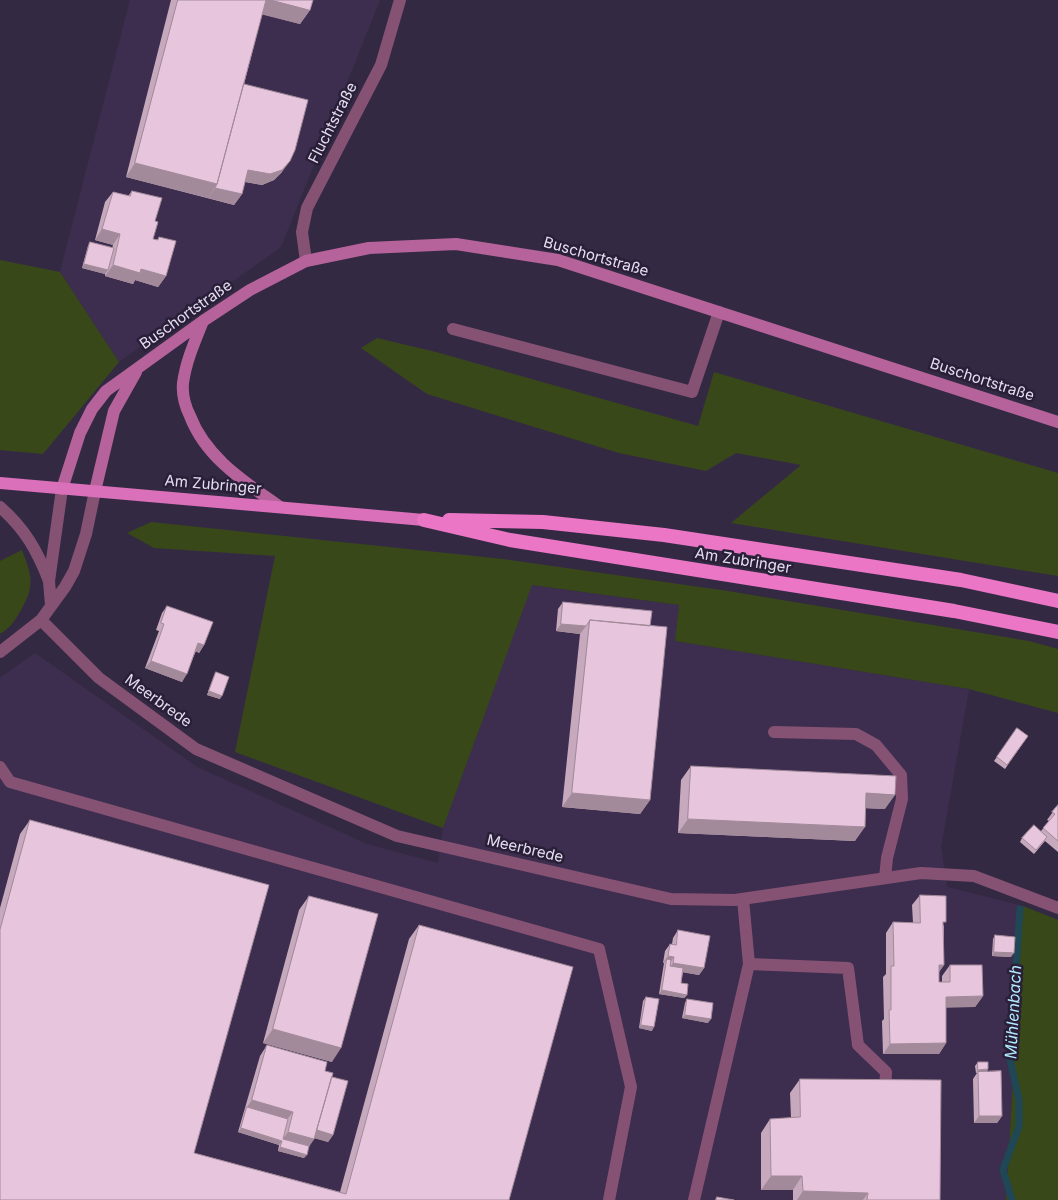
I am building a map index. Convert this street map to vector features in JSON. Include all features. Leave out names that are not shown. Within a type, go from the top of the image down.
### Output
[{"type":"highway","name":"Am Zubringer","points":[[424,520],[543,522],[664,535],[961,580],[1058,601]]},
{"type":"highway","name":"Am Zubringer","points":[[424,520],[510,540],[954,611],[1058,632]]},
{"type":"main road","name":"Buschortstraße","points":[[62,489],[80,433],[92,409],[106,391],[203,321],[250,290],[306,261],[369,248],[456,244],[558,260],[1058,422]]},
{"type":"main road","points":[[203,321],[188,359],[183,385],[185,405],[199,437],[216,457],[244,481],[280,507]]},
{"type":"main road","name":"Buschortstraße","points":[[95,491],[114,411],[138,369]]},
{"type":"main road","name":"Am Zubringer","points":[[0,483],[424,520]]},
{"type":"street","name":"Fluchtstraße","points":[[306,261],[302,232],[307,208],[381,65],[400,0]]},
{"type":"street","points":[[454,329],[692,392],[719,312]]},
{"type":"street","points":[[51,605],[50,581],[62,489]]},
{"type":"street","points":[[0,652],[41,620],[74,572],[86,534],[95,491]]},
{"type":"street","points":[[0,507],[25,532],[40,557],[50,581]]},
{"type":"street","name":"Meerbrede","points":[[41,620],[99,678],[196,749],[397,836],[671,899],[743,899],[921,873],[974,876],[1058,908]]},
{"type":"street","points":[[774,732],[856,734],[876,746],[901,775],[902,799],[887,858],[886,878]]},
{"type":"street","points":[[0,767],[10,782],[598,949],[631,1087],[609,1200]]},
{"type":"street","points":[[694,1200],[749,964],[743,899]]},
{"type":"street","points":[[749,964],[848,968],[858,1045],[886,1072],[885,1094]]},
{"type":"shaded area","points":[[130,0],[380,0],[281,247],[119,362],[60,272]]},
{"type":"shaded area","points":[[531,585],[679,605],[675,641],[969,689],[941,847],[947,887],[1023,906],[1006,1200],[0,1200],[0,678],[35,653],[197,767],[367,844],[438,863],[443,828]]},
{"type":"green space","points":[[0,260],[60,272],[119,362],[43,454],[0,450]]},
{"type":"green space","points":[[377,338],[436,352],[698,426],[714,372],[1058,473],[1058,576],[731,523],[801,465],[736,453],[706,471],[619,453],[427,394],[361,348]]},
{"type":"green space","points":[[151,522],[503,559],[728,591],[1029,641],[1058,649],[1058,713],[969,689],[675,641],[679,605],[532,585],[443,828],[235,752],[275,556],[154,548],[127,533]]},
{"type":"green space","points":[[22,550],[30,574],[30,587],[25,602],[14,621],[0,634],[0,561]]},
{"type":"green space","points":[[1023,906],[1058,920],[1058,1200],[1006,1200]]},
{"type":"building","points":[[178,0],[266,0],[217,184],[135,163]]},
{"type":"building","points":[[271,0],[313,0],[310,10]]},
{"type":"building","points":[[244,84],[308,100],[295,150],[290,161],[282,170],[270,174],[248,170],[242,194],[215,188]]},
{"type":"building","points":[[132,191],[162,198],[155,221],[158,222],[153,239],[158,240],[159,237],[176,241],[166,276],[141,269],[140,273],[113,265],[120,234],[102,229],[113,192],[130,196]]},
{"type":"building","points":[[90,242],[114,248],[108,270],[84,264]]},
{"type":"building","points":[[563,602],[652,611],[650,626],[590,620],[586,626],[561,624]]},
{"type":"building","points":[[167,606],[213,622],[204,645],[198,643],[187,674],[151,661],[164,624],[161,623]]},
{"type":"building","points":[[590,620],[667,627],[650,800],[572,793]]},
{"type":"building","points":[[216,672],[229,677],[222,696],[209,691]]},
{"type":"building","points":[[1017,728],[1028,736],[1007,765],[997,757]]},
{"type":"building","points":[[691,766],[896,776],[895,795],[866,793],[865,827],[688,819]]},
{"type":"building","points":[[1058,805],[1058,841],[1043,828],[1055,814],[1052,812]]},
{"type":"building","points":[[30,820],[269,885],[194,1153],[346,1194],[419,925],[573,967],[509,1200],[0,1200],[0,930]]},
{"type":"building","points":[[1034,825],[1047,837],[1036,850],[1022,838]]},
{"type":"building","points":[[920,895],[946,896],[946,922],[943,922],[944,965],[939,965],[939,982],[950,982],[950,965],[982,965],[983,996],[946,997],[946,1043],[890,1044],[891,966],[894,966],[893,922],[920,923]]},
{"type":"building","points":[[309,896],[378,914],[341,1048],[273,1029]]},
{"type":"building","points":[[678,930],[710,936],[704,968],[673,963],[674,957],[668,956],[670,944],[676,945]]},
{"type":"building","points":[[995,935],[1015,937],[1014,953],[994,952]]},
{"type":"building","points":[[667,959],[671,960],[670,966],[683,968],[681,983],[688,984],[687,995],[662,990]]},
{"type":"building","points":[[646,997],[659,999],[654,1027],[641,1025]]},
{"type":"building","points":[[687,999],[713,1003],[711,1019],[685,1015]]},
{"type":"building","points":[[267,1045],[327,1062],[325,1071],[333,1073],[314,1139],[288,1132],[293,1112],[252,1100]]},
{"type":"building","points":[[978,1062],[988,1062],[988,1069],[978,1070]]},
{"type":"building","points":[[1001,1071],[1002,1116],[979,1116],[978,1072]]},
{"type":"building","points":[[332,1077],[348,1081],[333,1135],[317,1130]]},
{"type":"building","points":[[800,1079],[941,1080],[940,1200],[867,1200],[868,1193],[803,1191],[802,1176],[771,1176],[770,1119],[800,1117]]},
{"type":"building","points":[[247,1107],[288,1119],[283,1139],[309,1146],[307,1155],[280,1147],[282,1141],[241,1128]]},
{"type":"building","points":[[717,1197],[734,1200],[716,1200]]},
{"type":"waterway","name":"Mühlenbach","points":[[1012,1200],[1003,1170],[1019,1126],[1019,1100],[1010,1059],[1020,909]]}]
